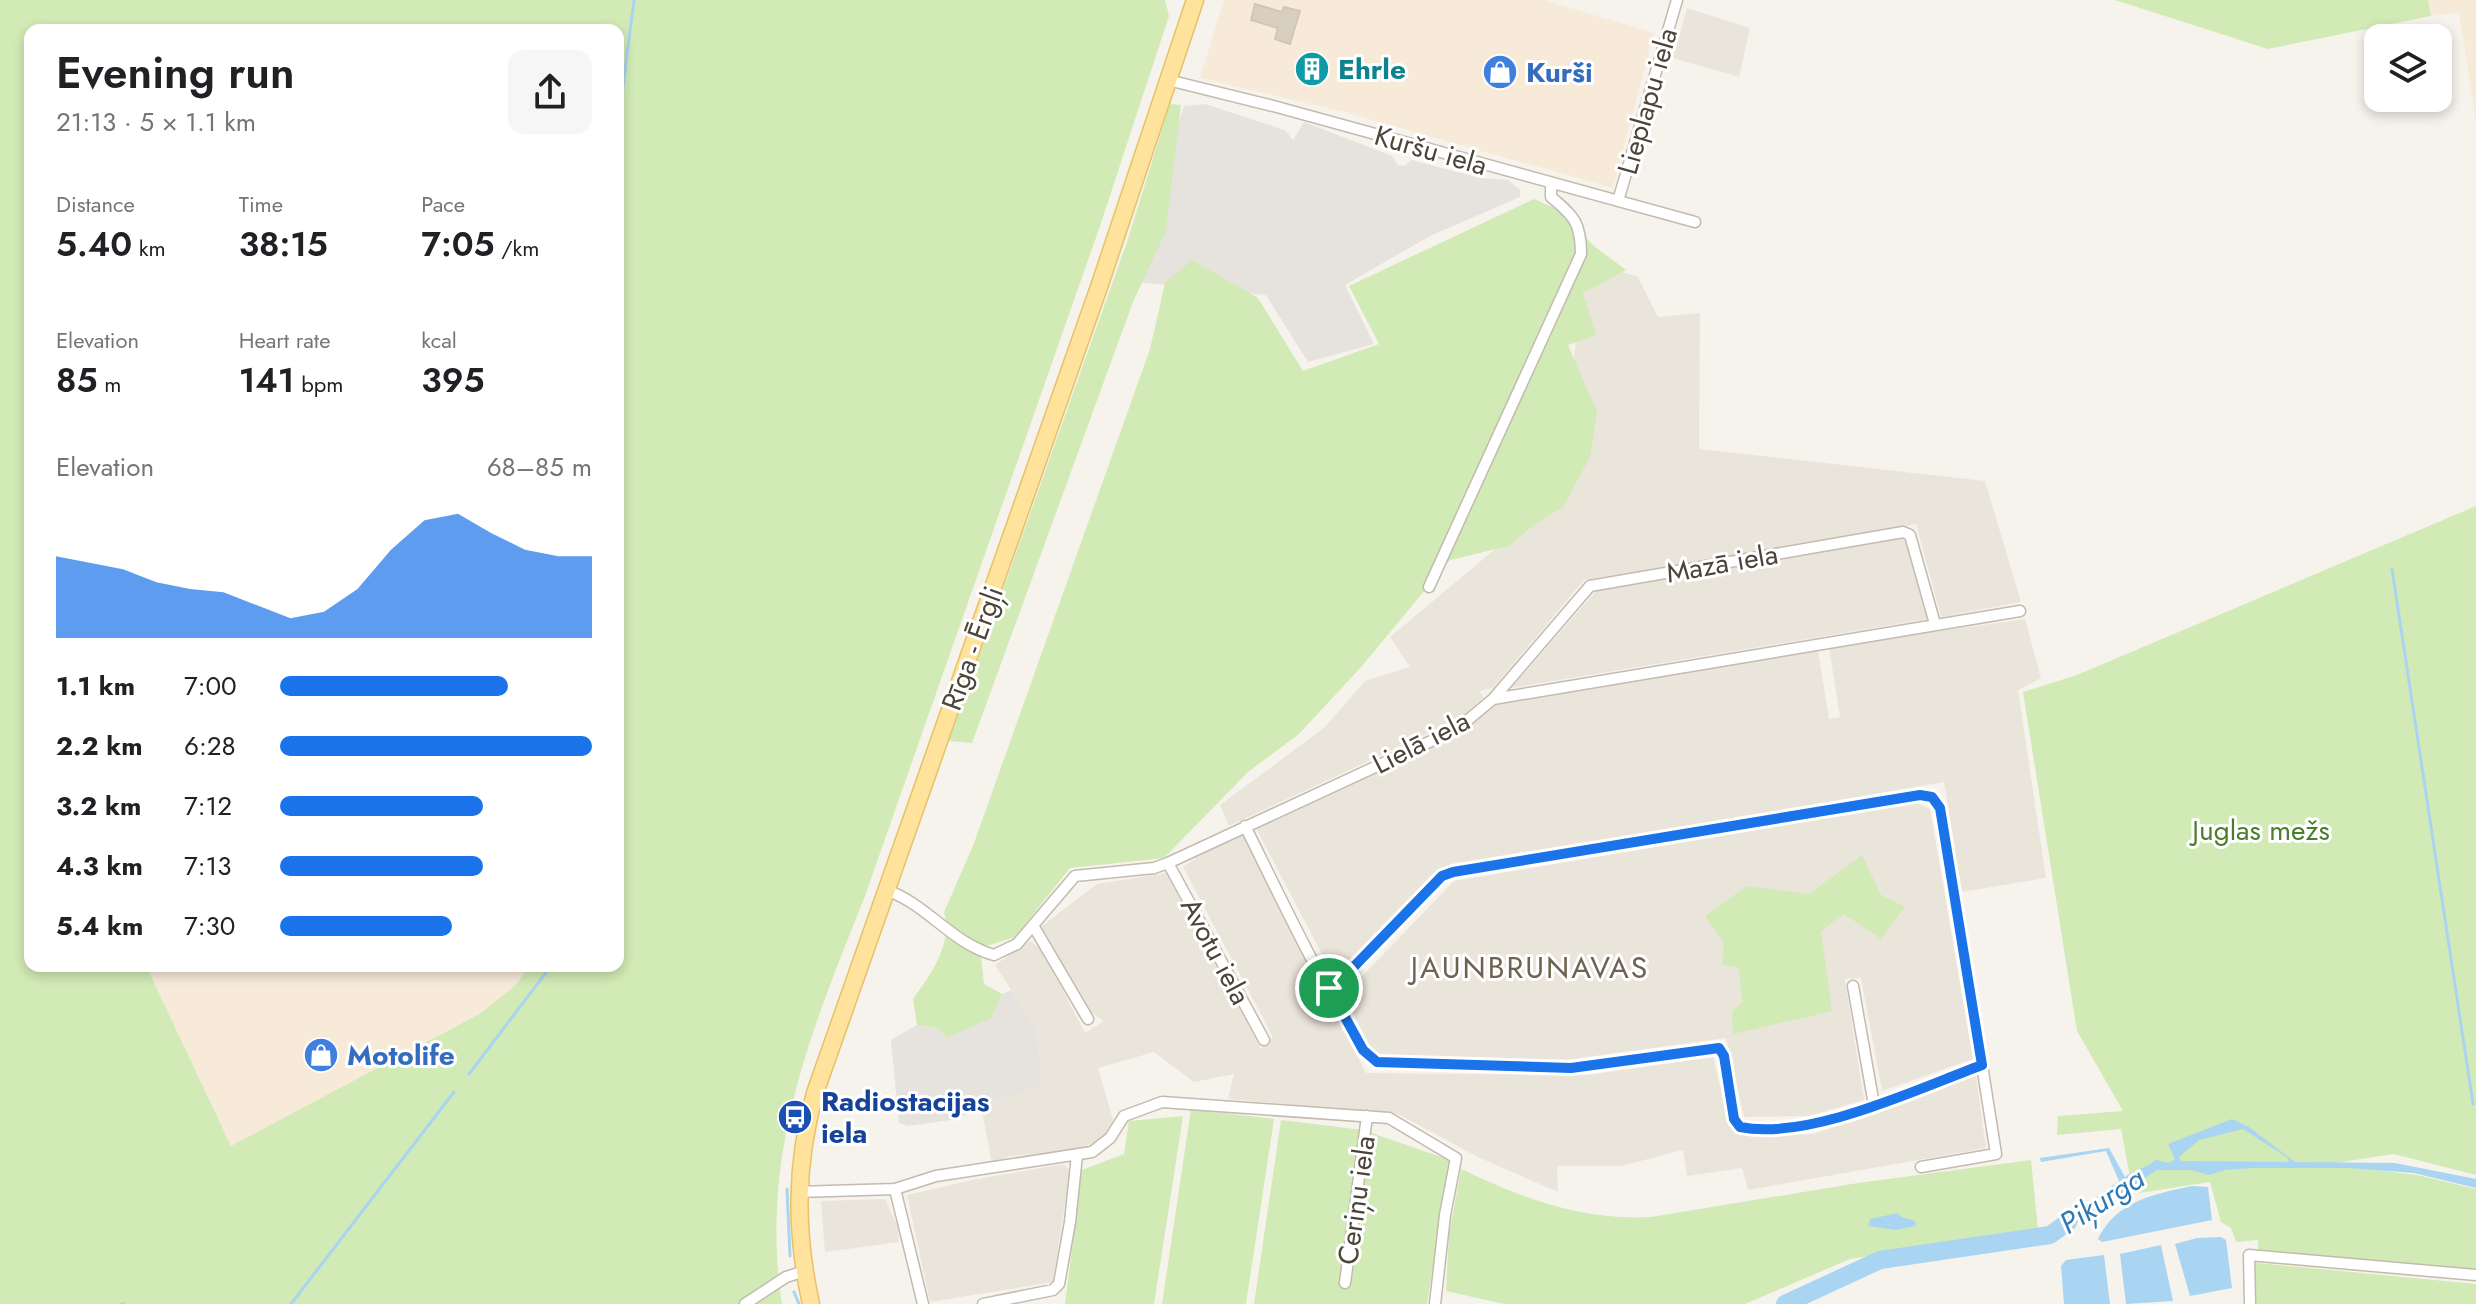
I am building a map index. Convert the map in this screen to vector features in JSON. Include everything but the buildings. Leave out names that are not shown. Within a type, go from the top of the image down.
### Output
[{"type":"main road","name":"Rīga - Ērgļi","points":[[811,1304],[797,1192],[802,1144],[815,1093],[1095,300],[1195,0]]},
{"type":"street","name":"Lieplapu iela","points":[[1618,201],[1677,0]]},
{"type":"street","name":"Kuršu iela","points":[[1168,80],[1695,222]]},
{"type":"street","points":[[1429,587],[1581,254],[1581,230],[1569,213],[1551,197],[1551,183]]},
{"type":"street","name":"Mazā iela","points":[[1493,699],[1590,586],[1855,540],[1903,532],[1910,535],[1935,624]]},
{"type":"street","name":"Lielā iela","points":[[886,890],[912,901],[972,949],[994,955],[1017,944],[1075,876],[1154,868],[1168,863],[1457,729],[1493,699],[2020,611]]},
{"type":"street","points":[[1329,988],[1337,984],[1442,876],[1453,872],[1861,804],[1920,795],[1932,797],[1940,808],[1996,1154],[1921,1167]]},
{"type":"street","points":[[1245,826],[1363,1050],[1370,1058],[1388,1064],[1571,1068],[1719,1048],[1724,1056],[1734,1119],[1740,1127],[1752,1130],[1804,1125],[1874,1105],[1982,1065]]},
{"type":"street","name":"Avotu iela","points":[[1168,863],[1264,1040]]},
{"type":"street","points":[[1034,927],[1088,1019]]},
{"type":"street","points":[[1853,986],[1874,1105]]},
{"type":"street","points":[[797,1192],[895,1189],[936,1176],[1077,1155],[1102,1146],[1124,1116],[1162,1102],[1389,1118],[1456,1158],[1445,1215],[1435,1304]]},
{"type":"street","name":"Ceriņu iela","points":[[1345,1283],[1367,1116]]},
{"type":"street","points":[[983,1304],[1053,1290],[1059,1284],[1077,1155]]},
{"type":"street","points":[[895,1189],[923,1304]]},
{"type":"street","points":[[2250,1304],[2249,1255],[2476,1275]]},
{"type":"street","points":[[745,1304],[786,1277],[805,1271]]},
{"type":"shaded area","name":"Kurši","points":[[1224,0],[1544,0],[1654,33],[1613,188],[1344,112],[1200,78]]},
{"type":"shaded area","points":[[2428,0],[2476,0],[2476,122],[2459,12],[2431,16]]},
{"type":"shaded area","points":[[1687,8],[1750,28],[1739,77],[1673,58]]},
{"type":"shaded area","points":[[1205,104],[1285,130],[1293,140],[1304,122],[1392,156],[1398,165],[1405,166],[1411,160],[1480,178],[1508,180],[1520,190],[1520,197],[1430,236],[1345,285],[1374,344],[1308,362],[1266,295],[1125,281],[1184,106]]},
{"type":"shaded area","points":[[1596,264],[1638,277],[1658,317],[1700,313],[1699,449],[1985,481],[2021,602],[1941,617],[1916,524],[1584,580],[1493,688],[1479,691],[1484,697],[1457,720],[1229,826],[1220,805],[1324,728],[1365,681],[1410,667],[1390,637],[1562,493],[1579,305]]},
{"type":"shaded area","points":[[1902,538],[1907,543],[1927,619],[1511,688],[1597,590]]},
{"type":"shaded area","points":[[2025,619],[2041,678],[2018,690],[2046,878],[1962,892],[1944,782],[1441,868],[1334,977],[1256,828],[1472,725],[1500,702],[1818,650],[1829,719],[1840,717],[1829,647]]},
{"type":"shaded area","points":[[1918,803],[1930,809],[1973,1059],[1882,1091],[1861,978],[1845,979],[1864,1100],[1808,1116],[1744,1117],[1726,1038],[1565,1060],[1384,1056],[1370,1047],[1344,995],[1454,881]]},
{"type":"shaded area","points":[[1243,835],[1366,1073],[1588,1075],[1713,1057],[1730,1126],[1751,1136],[1814,1134],[1976,1075],[1986,1148],[1748,1190],[1742,1168],[1687,1176],[1683,1150],[1621,1166],[1557,1166],[1558,1192],[1480,1158],[1398,1114],[1228,1099],[1234,1074],[1194,1082],[1154,1052],[1098,1068],[1113,1120],[1104,1137],[1080,1149],[1010,1156],[992,1163],[981,1106],[1043,1086],[1036,1028],[995,965],[1030,941],[1042,950],[1085,1033],[1104,1021],[1093,1014],[1038,929],[1097,884],[1166,873],[1261,1049],[1273,1037],[1183,867],[1224,838]]},
{"type":"shaded area","points":[[149,972],[525,972],[517,985],[481,1013],[440,1034],[445,1046],[231,1146]]},
{"type":"shaded area","points":[[1011,990],[1036,1028],[1043,1086],[981,1106],[958,1119],[908,1126],[899,1123],[891,1040],[917,1025],[938,1028],[947,1038],[990,1018],[1002,994]]},
{"type":"shaded area","points":[[1064,1164],[1070,1171],[1053,1282],[930,1302],[907,1195]]},
{"type":"shaded area","points":[[885,1199],[898,1227],[899,1242],[825,1252],[821,1201]]},
{"type":"green space","points":[[0,0],[1165,0],[1169,16],[1100,226],[865,896],[809,1045],[784,1145],[778,1196],[777,1249],[782,1304],[0,1304]]},
{"type":"green space","points":[[2115,0],[2428,0],[2431,16],[2391,24],[2364,24],[2364,30],[2268,49]]},
{"type":"green space","points":[[1170,104],[1181,105],[1166,231],[1133,302],[972,743],[949,741],[1127,242]]},
{"type":"green space","points":[[1534,199],[1561,211],[1594,246],[1626,270],[1583,293],[1596,335],[1568,345],[1597,412],[1590,457],[1563,507],[1535,524],[1509,546],[1450,560],[1362,666],[1299,734],[1248,772],[1164,858],[1070,868],[1015,937],[980,948],[984,984],[1002,994],[991,1018],[947,1038],[938,1028],[917,1025],[913,999],[943,947],[944,912],[973,846],[1150,349],[1165,283],[1192,260],[1258,298],[1303,371],[1379,344],[1349,286]]},
{"type":"green space","name":"Juglas mežs","points":[[2476,506],[2476,1175],[2394,1154],[2328,1164],[2417,1175],[2476,1189],[2476,1272],[2258,1251],[2258,1240],[2236,1242],[2231,1228],[2221,1222],[2210,1182],[2133,1194],[2121,1129],[2057,1135],[2058,1116],[2123,1111],[2077,1031],[2023,692],[2077,675]]},
{"type":"green space","points":[[1862,855],[1881,895],[1905,907],[1881,939],[1844,914],[1821,931],[1832,1011],[1733,1034],[1732,1012],[1742,1002],[1739,968],[1722,964],[1724,943],[1705,916],[1747,886],[1809,894]]},
{"type":"green space","points":[[1191,1109],[1274,1119],[1246,1304],[1162,1304]]},
{"type":"green space","points":[[1183,1116],[1154,1304],[1065,1304],[1082,1170],[1124,1154],[1129,1121]]},
{"type":"green space","points":[[1281,1120],[1363,1130],[1450,1160],[1427,1304],[1254,1304]]},
{"type":"green space","points":[[2031,1160],[2038,1229],[1850,1259],[1745,1304],[1504,1304],[1446,1291],[1449,1235],[1461,1169],[1529,1198],[1576,1211],[1651,1217],[1858,1183]]},
{"type":"green space","points":[[2257,1263],[2476,1284],[2476,1304],[2254,1304],[2253,1266]]},
{"type":"water","points":[[2232,1119],[2249,1127],[2295,1162],[2395,1163],[2476,1179],[2476,1188],[2414,1173],[2349,1168],[2253,1168],[2225,1170],[2209,1175],[2191,1170],[2157,1170],[2050,1241],[2049,1231],[2119,1181],[2106,1151],[2041,1162],[2040,1158],[2109,1148],[2125,1177],[2156,1160],[2169,1163],[2175,1159],[2168,1144]],"holes":[[[2243,1129],[2288,1158],[2289,1162],[2181,1161],[2179,1157],[2199,1140]]]},
{"type":"water","points":[[2192,1186],[2208,1187],[2212,1220],[2102,1242],[2098,1239],[2115,1216],[2138,1201]]},
{"type":"water","points":[[1898,1213],[1915,1221],[1916,1226],[1895,1230],[1868,1226],[1870,1219]]},
{"type":"water","points":[[2221,1237],[2226,1240],[2232,1288],[2190,1296],[2175,1244],[2197,1238]]},
{"type":"water","points":[[2161,1245],[2173,1301],[2126,1304],[2120,1254]]},
{"type":"water","points":[[2104,1255],[2110,1304],[2064,1304],[2061,1266],[2066,1260]]},
{"type":"waterway","points":[[624,78],[634,0]]},
{"type":"waterway","points":[[2392,569],[2473,1104]]},
{"type":"waterway","points":[[469,1074],[546,972]]},
{"type":"waterway","points":[[291,1304],[454,1092]]},
{"type":"waterway","points":[[787,1189],[790,1256]]},
{"type":"waterway","name":"Piķurga","points":[[1785,1304],[1880,1260],[2050,1235],[2068,1222]]},
{"type":"waterway","points":[[794,1292],[799,1304]]},
{"type":"place","name":"Ehrle","points":[[1312,69]]},
{"type":"place","name":"Kurši","points":[[1500,72]]},
{"type":"place","name":"Motolife","points":[[321,1055]]},
{"type":"place","name":"Radiostacijas iela","points":[[795,1117]]},
{"type":"district","name":"JAUNBRUNAVAS","points":[[1530,968]]},
{"type":"route","points":[[1920,795],[1932,797],[1940,808],[1982,1065],[1835,1118],[1804,1125],[1752,1130],[1740,1127],[1734,1119],[1724,1056],[1719,1048],[1571,1068],[1388,1064],[1377,1062],[1363,1050],[1329,988],[1337,984],[1442,876],[1453,872],[1920,795]]}]
